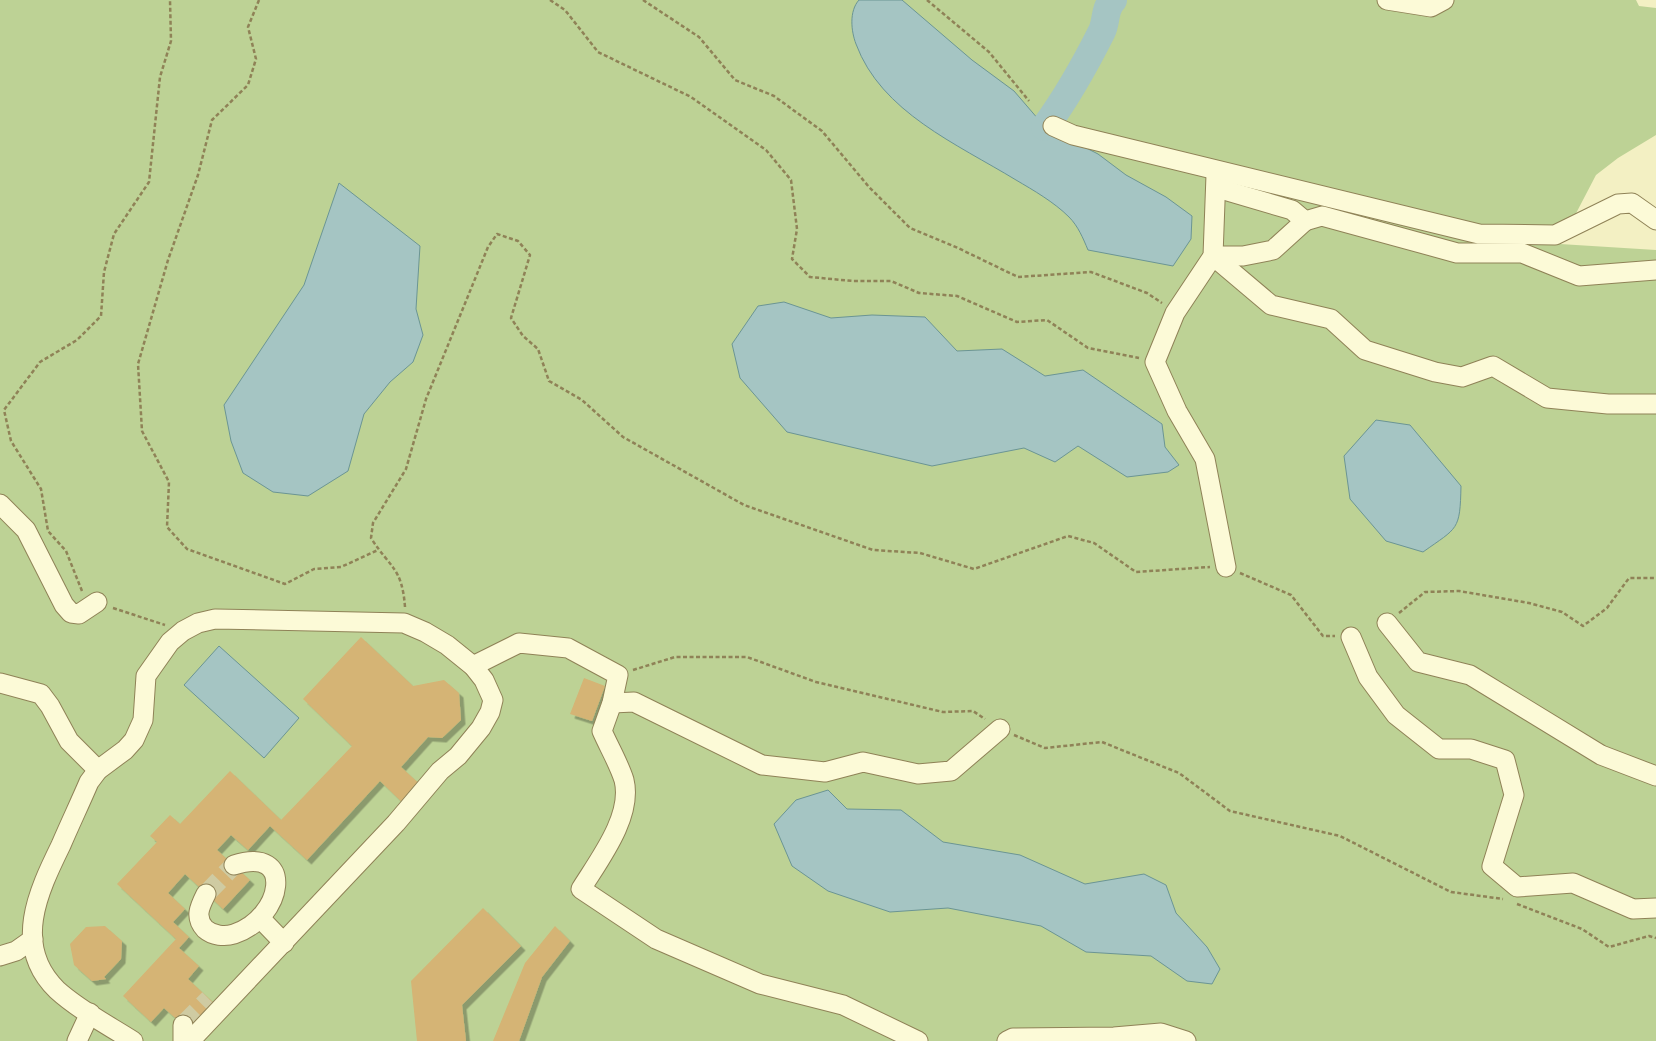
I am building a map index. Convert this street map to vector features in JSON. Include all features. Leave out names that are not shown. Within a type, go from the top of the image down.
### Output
[{"type":"lane","points":[[1386,0],[1431,7],[1444,0]]},
{"type":"lane","points":[[1054,126],[1073,134],[1479,234],[1555,235],[1618,204],[1632,203],[1656,220]]},
{"type":"lane","points":[[1216,168],[1217,188],[1213,256],[1175,313],[1155,362],[1177,410],[1205,459],[1226,567]]},
{"type":"lane","points":[[1217,188],[1292,210],[1305,221]]},
{"type":"lane","points":[[1213,256],[1243,256],[1273,250],[1305,221],[1322,216],[1457,253],[1522,253],[1579,276],[1656,270]]},
{"type":"lane","points":[[1213,256],[1271,305],[1331,319],[1365,350],[1436,372],[1462,377],[1493,366],[1547,398],[1608,404],[1656,404]]},
{"type":"lane","points":[[0,504],[26,530],[64,605],[71,613],[79,614],[97,602]]},
{"type":"lane","points":[[133,1041],[58,990],[44,974],[36,957],[32,939],[37,895],[89,782],[98,770],[125,750],[134,740],[143,720],[146,676],[170,642],[183,631],[198,623],[215,619],[404,624],[425,632],[447,645],[473,666],[484,680],[493,700],[490,712],[481,728],[458,756],[440,770],[396,823],[231,999],[185,1036]]},
{"type":"lane","points":[[1387,623],[1418,662],[1470,675],[1601,754],[1656,776]]},
{"type":"lane","points":[[1351,637],[1368,677],[1396,716],[1439,749],[1471,749],[1504,760],[1514,795],[1492,866],[1517,887],[1573,883],[1633,909],[1656,908]]},
{"type":"lane","points":[[473,666],[519,643],[568,648],[618,675],[612,704],[602,731],[624,782],[623,812],[612,839],[581,889],[656,939],[760,984],[842,1005],[918,1041]]},
{"type":"lane","points":[[0,683],[14,688],[32,690],[41,694],[50,706],[69,741],[98,770]]},
{"type":"lane","points":[[612,704],[634,702],[762,765],[825,772],[863,762],[918,774],[951,771],[1000,729]]},
{"type":"lane","points":[[206,894],[198,909],[198,914],[206,929],[218,935],[228,936],[248,929],[260,918],[269,908],[273,897],[277,882],[273,872],[264,863],[255,860],[234,865]]},
{"type":"lane","points":[[260,918],[284,942]]},
{"type":"lane","points":[[0,956],[16,951],[32,939]]},
{"type":"lane","points":[[209,998],[231,999]]},
{"type":"lane","points":[[76,1041],[90,1013]]},
{"type":"lane","points":[[1007,1041],[1013,1038],[1114,1037],[1161,1033],[1186,1041]]},
{"type":"path","points":[[170,0],[171,41],[160,77],[148,182],[114,234],[104,272],[101,316],[77,340],[40,362],[4,410],[11,441],[41,489],[48,531],[66,551],[80,589],[97,602],[183,631]]},
{"type":"path","points":[[258,0],[248,27],[256,60],[248,85],[212,120],[198,175],[168,260],[138,364],[142,431],[169,482],[167,527],[187,549],[285,584],[314,569],[341,567],[378,550]]},
{"type":"path","points":[[550,0],[565,10],[598,52],[691,97],[766,150],[791,180],[797,229],[792,258],[810,277],[891,281],[919,292],[957,296],[1017,322],[1047,320],[1088,348],[1155,362]]},
{"type":"path","points":[[643,0],[700,37],[735,80],[774,96],[822,131],[870,187],[910,228],[958,248],[1018,277],[1091,272],[1147,293],[1175,313]]},
{"type":"path","points":[[927,0],[989,52],[1029,101]]},
{"type":"path","points":[[404,624],[404,588],[400,575],[378,550],[371,538],[373,523],[406,469],[426,399],[488,247],[497,234],[518,241],[530,255],[511,318],[523,336],[538,350],[549,381],[582,400],[623,437],[744,505],[873,550],[920,552],[974,569],[1068,536],[1094,543],[1136,572],[1181,567],[1226,567],[1291,595],[1323,636],[1351,637]]},
{"type":"path","points":[[1387,623],[1425,592],[1459,591],[1529,603],[1562,612],[1583,626],[1607,608],[1629,578],[1656,578]]},
{"type":"path","points":[[618,675],[675,657],[747,657],[816,682],[934,710],[943,712],[973,710],[1000,729],[1045,748],[1102,742],[1179,773],[1230,811],[1340,836],[1451,892],[1502,898],[1582,929],[1610,947],[1649,936],[1656,938]]},
{"type":"green space","points":[[0,0],[1636,0],[1639,6],[1656,8],[1656,135],[1618,158],[1596,175],[1560,244],[1656,250],[1656,1041],[0,1041]]},
{"type":"water","points":[[859,0],[902,0],[972,60],[1014,91],[1045,127],[1098,154],[1126,175],[1166,197],[1192,216],[1191,239],[1173,266],[1088,250],[1075,224],[1057,206],[946,139],[902,107],[883,89],[868,68],[856,44],[852,15]]},
{"type":"water","points":[[339,183],[420,246],[416,309],[423,335],[413,362],[390,382],[364,414],[348,471],[308,496],[273,492],[243,473],[231,441],[224,405],[304,285]]},
{"type":"water","points":[[784,302],[831,318],[872,315],[925,317],[957,351],[1002,349],[1045,376],[1083,370],[1162,424],[1165,447],[1179,465],[1168,472],[1127,477],[1078,446],[1055,462],[1024,448],[932,466],[787,432],[740,378],[732,344],[758,306]]},
{"type":"water","points":[[1376,420],[1410,425],[1461,486],[1460,512],[1455,526],[1444,537],[1423,552],[1386,541],[1350,499],[1344,456]]},
{"type":"water","points":[[219,646],[299,718],[264,758],[184,685]]},
{"type":"water","points":[[828,790],[847,809],[901,810],[943,842],[1020,855],[1085,884],[1144,874],[1166,885],[1176,913],[1207,947],[1220,969],[1212,984],[1187,981],[1151,956],[1086,952],[1041,926],[948,908],[890,912],[828,891],[792,866],[774,824],[796,800]]},
{"type":"building","points":[[361,637],[413,686],[444,680],[459,693],[461,720],[442,738],[428,737],[401,767],[424,788],[407,807],[380,781],[307,860],[270,826],[248,850],[231,835],[217,850],[250,880],[223,909],[185,874],[168,893],[185,909],[173,922],[189,937],[179,948],[199,966],[188,979],[216,1005],[191,1032],[164,1008],[151,1022],[123,996],[176,939],[117,884],[157,842],[150,836],[170,815],[180,824],[230,771],[281,820],[352,746],[303,699]]},
{"type":"building","points":[[584,678],[605,686],[592,721],[570,714]]},
{"type":"building","points":[[483,908],[521,946],[462,1005],[466,1041],[417,1041],[411,981]]},
{"type":"building","points":[[105,926],[122,941],[121,959],[104,977],[106,979],[92,981],[74,965],[70,944],[86,927]]},
{"type":"building","points":[[555,926],[570,941],[542,977],[519,1041],[493,1041],[525,963]]},
{"type":"waterway","points":[[1045,127],[1089,56],[1104,27],[1108,7],[1113,0]]},
{"type":"tunnel","points":[[206,894],[234,865]]},
{"type":"tunnel","points":[[183,1025],[209,999]]}]
